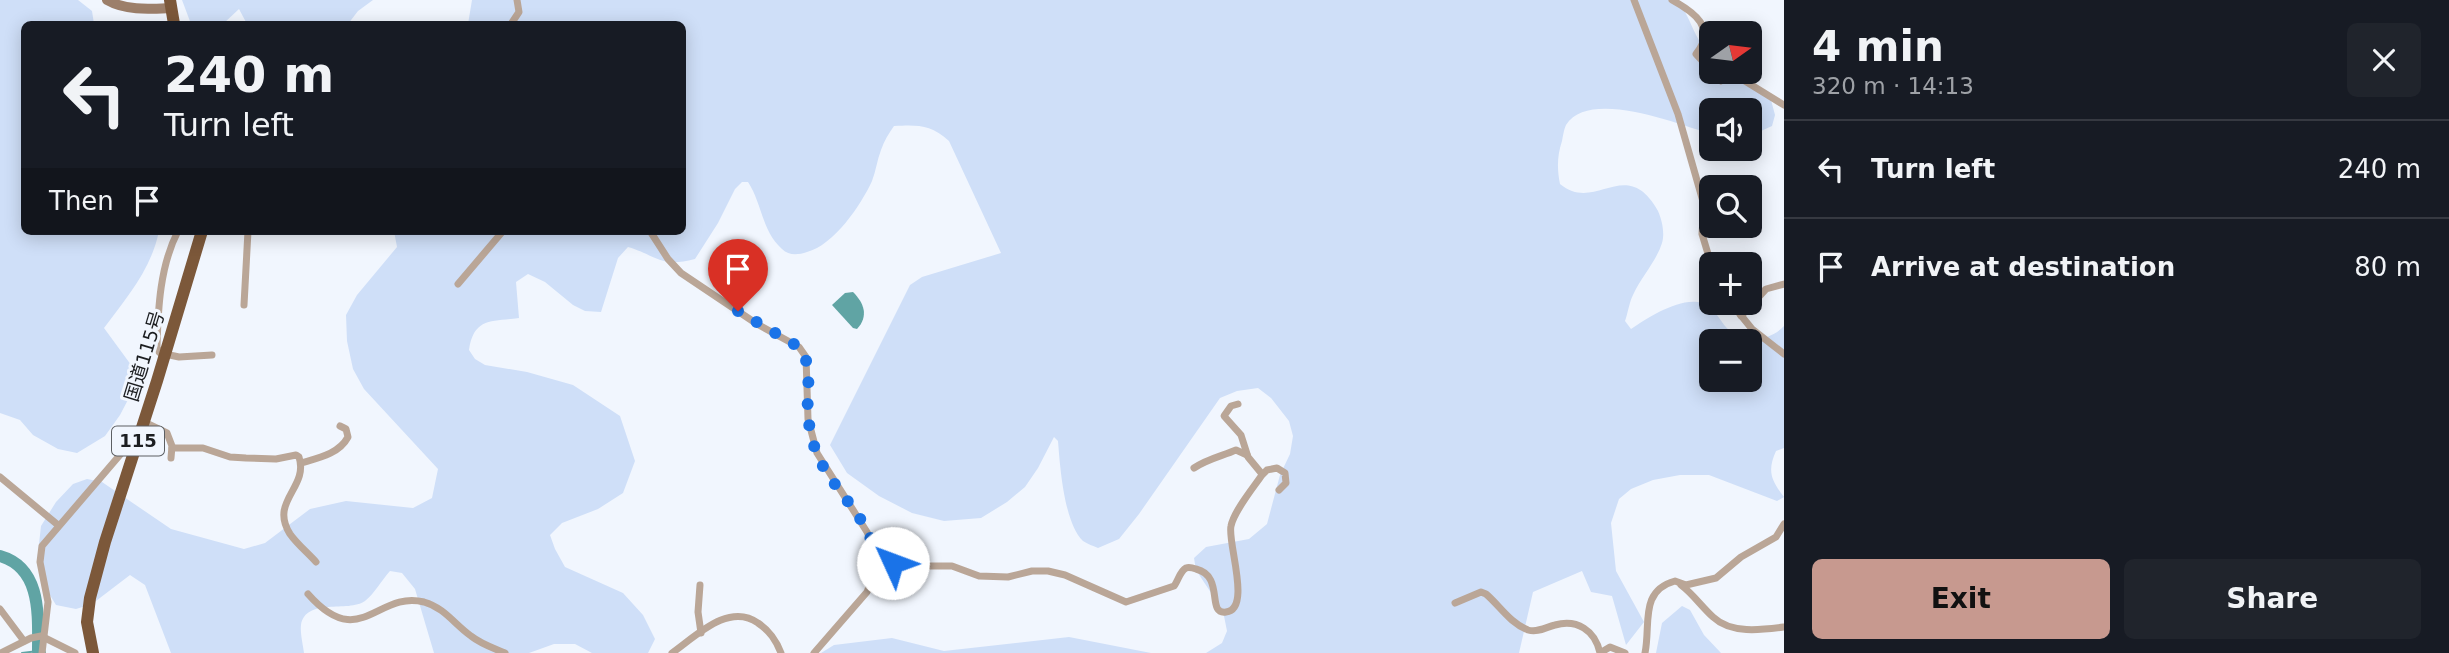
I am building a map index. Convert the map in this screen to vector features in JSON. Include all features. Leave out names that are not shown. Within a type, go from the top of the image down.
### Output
[{"type":"highway","name":"国道115号","points":[[93,653],[87,622],[90,598],[201,235]]},
{"type":"main road","points":[[107,0],[117,6],[136,9],[171,4]]},
{"type":"street","points":[[512,21],[519,12],[517,0]]},
{"type":"street","points":[[1634,0],[1678,114],[1704,205],[1702,234],[1707,252]]},
{"type":"street","points":[[1672,0],[1692,11],[1700,21]]},
{"type":"street","points":[[1750,84],[1784,105]]},
{"type":"street","points":[[176,235],[167,256],[161,291],[157,347],[159,352],[165,355],[212,355]]},
{"type":"street","points":[[244,306],[248,235]]},
{"type":"street","points":[[458,284],[500,235]]},
{"type":"street","points":[[653,235],[681,273],[757,324],[799,347],[805,354],[808,367],[808,419],[817,453],[867,532],[876,560],[875,572],[867,592],[814,653]]},
{"type":"street","points":[[1784,284],[1766,289],[1741,316],[1784,354]]},
{"type":"street","points":[[1238,404],[1231,406],[1224,416],[1241,435],[1247,455],[1262,474]]},
{"type":"street","points":[[144,422],[165,430],[172,448],[171,458]]},
{"type":"street","points":[[301,463],[343,445],[348,437],[346,429],[340,426]]},
{"type":"street","points":[[42,653],[48,602],[40,557],[44,541],[125,449],[137,444]]},
{"type":"street","points":[[172,448],[203,448],[246,458],[276,459],[296,455],[300,458],[298,481],[285,503],[285,523],[293,538],[316,562]]},
{"type":"street","points":[[1194,468],[1235,450],[1247,455]]},
{"type":"street","points":[[876,560],[917,566],[952,566],[979,576],[1048,571],[1065,575],[1126,602],[1174,586],[1183,571],[1190,568],[1203,571],[1211,578],[1216,607],[1226,612],[1231,611],[1236,604],[1238,591],[1230,527],[1262,474],[1271,469],[1282,470],[1286,483],[1279,490]]},
{"type":"street","points":[[0,477],[58,525]]},
{"type":"street","points":[[1645,653],[1652,598],[1660,587],[1678,582],[1686,585],[1716,578],[1741,557],[1776,537],[1784,524]]},
{"type":"street","points":[[1678,582],[1695,595],[1713,617],[1728,626],[1745,629],[1784,627]]},
{"type":"street","points":[[700,585],[698,612],[701,633]]},
{"type":"street","points":[[1455,603],[1481,592],[1527,629],[1540,630],[1559,624],[1578,625],[1588,629],[1600,653],[1610,647],[1625,653]]},
{"type":"street","points":[[308,594],[324,611],[348,621],[372,616],[398,602],[424,602],[446,612],[480,642],[505,653]]},
{"type":"street","points":[[0,609],[24,641]]},
{"type":"street","points":[[672,653],[720,620],[743,615],[770,633],[776,639],[781,653]]},
{"type":"street","points":[[1,652],[36,636],[75,653]]},
{"type":"shaded area","points":[[0,0],[78,0],[92,11],[94,21],[21,21],[21,235],[158,235],[144,271],[104,328],[134,369],[131,394],[105,436],[77,453],[58,449],[33,435],[20,420],[0,413]]},
{"type":"shaded area","points":[[182,0],[373,0],[358,11],[350,21],[245,21],[239,9],[226,21],[190,21]]},
{"type":"shaded area","points":[[472,0],[1677,0],[1699,40],[1699,84],[1751,84],[1771,100],[1775,115],[1772,126],[1762,131],[1762,98],[1699,98],[1699,130],[1657,117],[1614,109],[1578,114],[1566,125],[1564,131],[1558,157],[1560,184],[1573,191],[1586,193],[1622,185],[1634,187],[1646,195],[1658,211],[1663,227],[1662,243],[1632,298],[1625,321],[1631,329],[1665,309],[1694,302],[1699,303],[1699,315],[1716,315],[1728,329],[1699,329],[1699,392],[1762,392],[1762,338],[1784,326],[1784,448],[1776,451],[1771,470],[1773,480],[1784,497],[1777,501],[1709,475],[1680,475],[1653,480],[1631,489],[1619,499],[1611,523],[1616,571],[1644,622],[1626,645],[1612,596],[1591,592],[1582,571],[1533,592],[1519,653],[1206,653],[1222,643],[1227,631],[1223,611],[1196,570],[1194,558],[1206,547],[1249,539],[1267,524],[1280,475],[1290,454],[1293,436],[1289,421],[1271,398],[1258,388],[1237,391],[1220,398],[1119,539],[1098,548],[1083,541],[1071,521],[1064,494],[1058,441],[1054,437],[1025,487],[1007,502],[981,518],[944,521],[912,513],[879,496],[847,473],[830,445],[910,285],[922,277],[1001,253],[949,141],[936,131],[923,127],[894,126],[884,143],[872,181],[861,201],[837,233],[817,248],[797,254],[782,249],[770,234],[748,182],[742,182],[735,189],[718,223],[695,259],[666,262],[628,247],[618,258],[601,312],[585,311],[573,305],[545,282],[528,274],[516,282],[519,318],[486,323],[480,326],[471,339],[469,350],[475,359],[485,365],[527,372],[573,385],[620,416],[635,461],[623,493],[598,509],[562,523],[550,535],[565,567],[623,593],[643,615],[655,639],[648,653],[592,653],[575,644],[554,644],[529,653],[434,653],[415,589],[402,573],[390,571],[365,601],[349,606],[319,608],[304,616],[301,628],[304,653],[171,653],[145,585],[130,575],[92,604],[76,609],[56,605],[45,587],[37,562],[41,526],[56,502],[73,484],[87,479],[102,482],[171,529],[244,549],[265,543],[310,509],[346,501],[413,508],[432,498],[438,469],[364,389],[353,369],[347,341],[346,315],[357,295],[397,247],[395,235],[686,235],[686,21],[468,21]]},
{"type":"shaded area","points":[[853,292],[864,310],[863,319],[857,329],[832,305],[845,293]]},
{"type":"shaded area","points":[[1682,606],[1690,610],[1704,635],[1721,653],[1656,653],[1662,623]]},
{"type":"shaded area","points":[[1069,637],[1151,653],[821,653],[834,645],[892,638],[944,651]]},
{"type":"waterway","points":[[0,556],[14,562],[24,571],[30,582],[37,609],[40,653]]},
{"type":"waterway","points":[[22,653],[38,651]]},
{"type":"route","points":[[738,311],[799,347],[805,354],[808,367],[808,419],[817,453],[867,532],[876,560],[893,563]]}]
